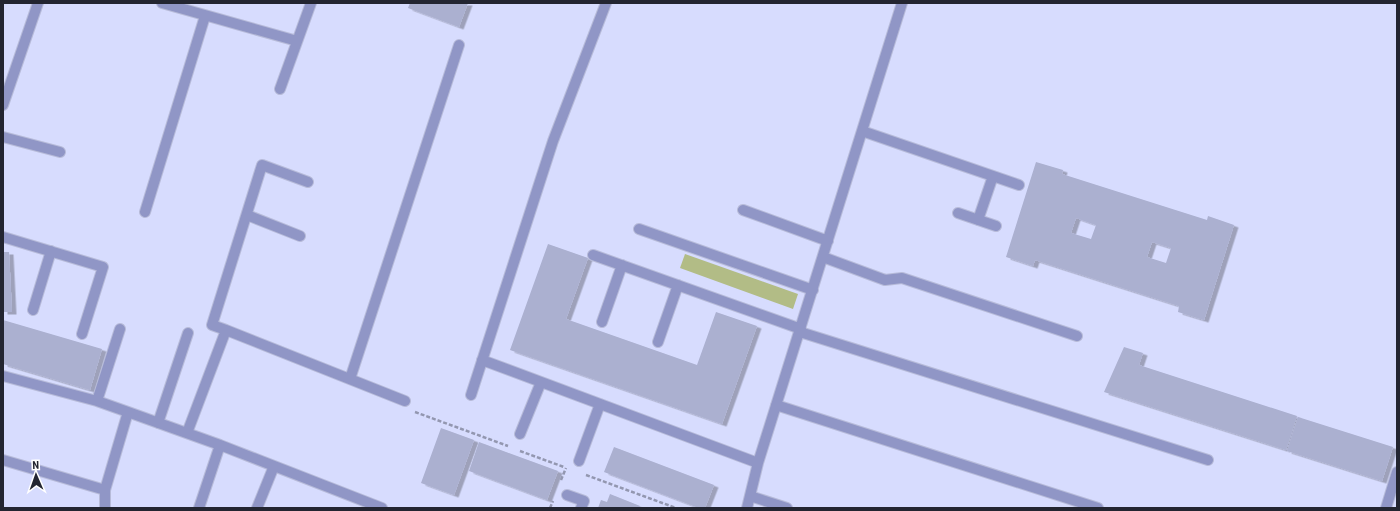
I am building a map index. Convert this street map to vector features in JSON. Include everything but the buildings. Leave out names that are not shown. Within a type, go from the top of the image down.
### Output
[{"type":"street","points":[[3,105],[38,3]]},
{"type":"street","points":[[162,3],[297,41]]},
{"type":"street","points":[[280,88],[311,3]]},
{"type":"street","points":[[471,395],[553,141],[606,3]]},
{"type":"street","points":[[747,508],[758,463],[902,3]]},
{"type":"street","points":[[145,212],[206,16]]},
{"type":"street","points":[[350,379],[459,45]]},
{"type":"street","points":[[862,131],[1019,185]]},
{"type":"street","points":[[3,137],[60,152]]},
{"type":"street","points":[[308,182],[262,164],[212,325],[405,401]]},
{"type":"street","points":[[978,220],[993,176]]},
{"type":"street","points":[[743,210],[828,242]]},
{"type":"street","points":[[958,214],[996,226]]},
{"type":"street","points":[[247,215],[300,236]]},
{"type":"street","points":[[639,229],[813,290]]},
{"type":"street","points":[[3,237],[103,267],[82,334]]},
{"type":"street","points":[[33,310],[51,251]]},
{"type":"street","points":[[593,255],[800,330],[1208,460]]},
{"type":"street","points":[[823,257],[885,280],[902,278],[1077,336]]},
{"type":"street","points":[[602,322],[622,265]]},
{"type":"street","points":[[658,342],[678,285]]},
{"type":"street","points":[[97,401],[120,329]]},
{"type":"street","points":[[187,433],[226,330]]},
{"type":"street","points":[[158,423],[188,333]]},
{"type":"street","points":[[482,360],[758,463]]},
{"type":"street","points":[[3,376],[97,401],[220,445],[382,508]]},
{"type":"street","points":[[520,434],[541,382]]},
{"type":"street","points":[[576,466],[600,404]]},
{"type":"street","points":[[776,405],[1098,508]]},
{"type":"street","points":[[105,508],[105,490],[128,412]]},
{"type":"street","points":[[199,508],[220,445]]},
{"type":"street","points":[[3,460],[105,490]]},
{"type":"street","points":[[257,508],[274,466]]},
{"type":"street","points":[[1386,508],[1397,472]]},
{"type":"street","points":[[567,495],[584,501],[581,508]]},
{"type":"street","points":[[750,496],[787,508]]},
{"type":"path","points":[[405,401],[413,411],[576,466]]},
{"type":"path","points":[[580,473],[676,508]]},
{"type":"green space","points":[[685,254],[798,294],[793,309],[680,268]]}]
